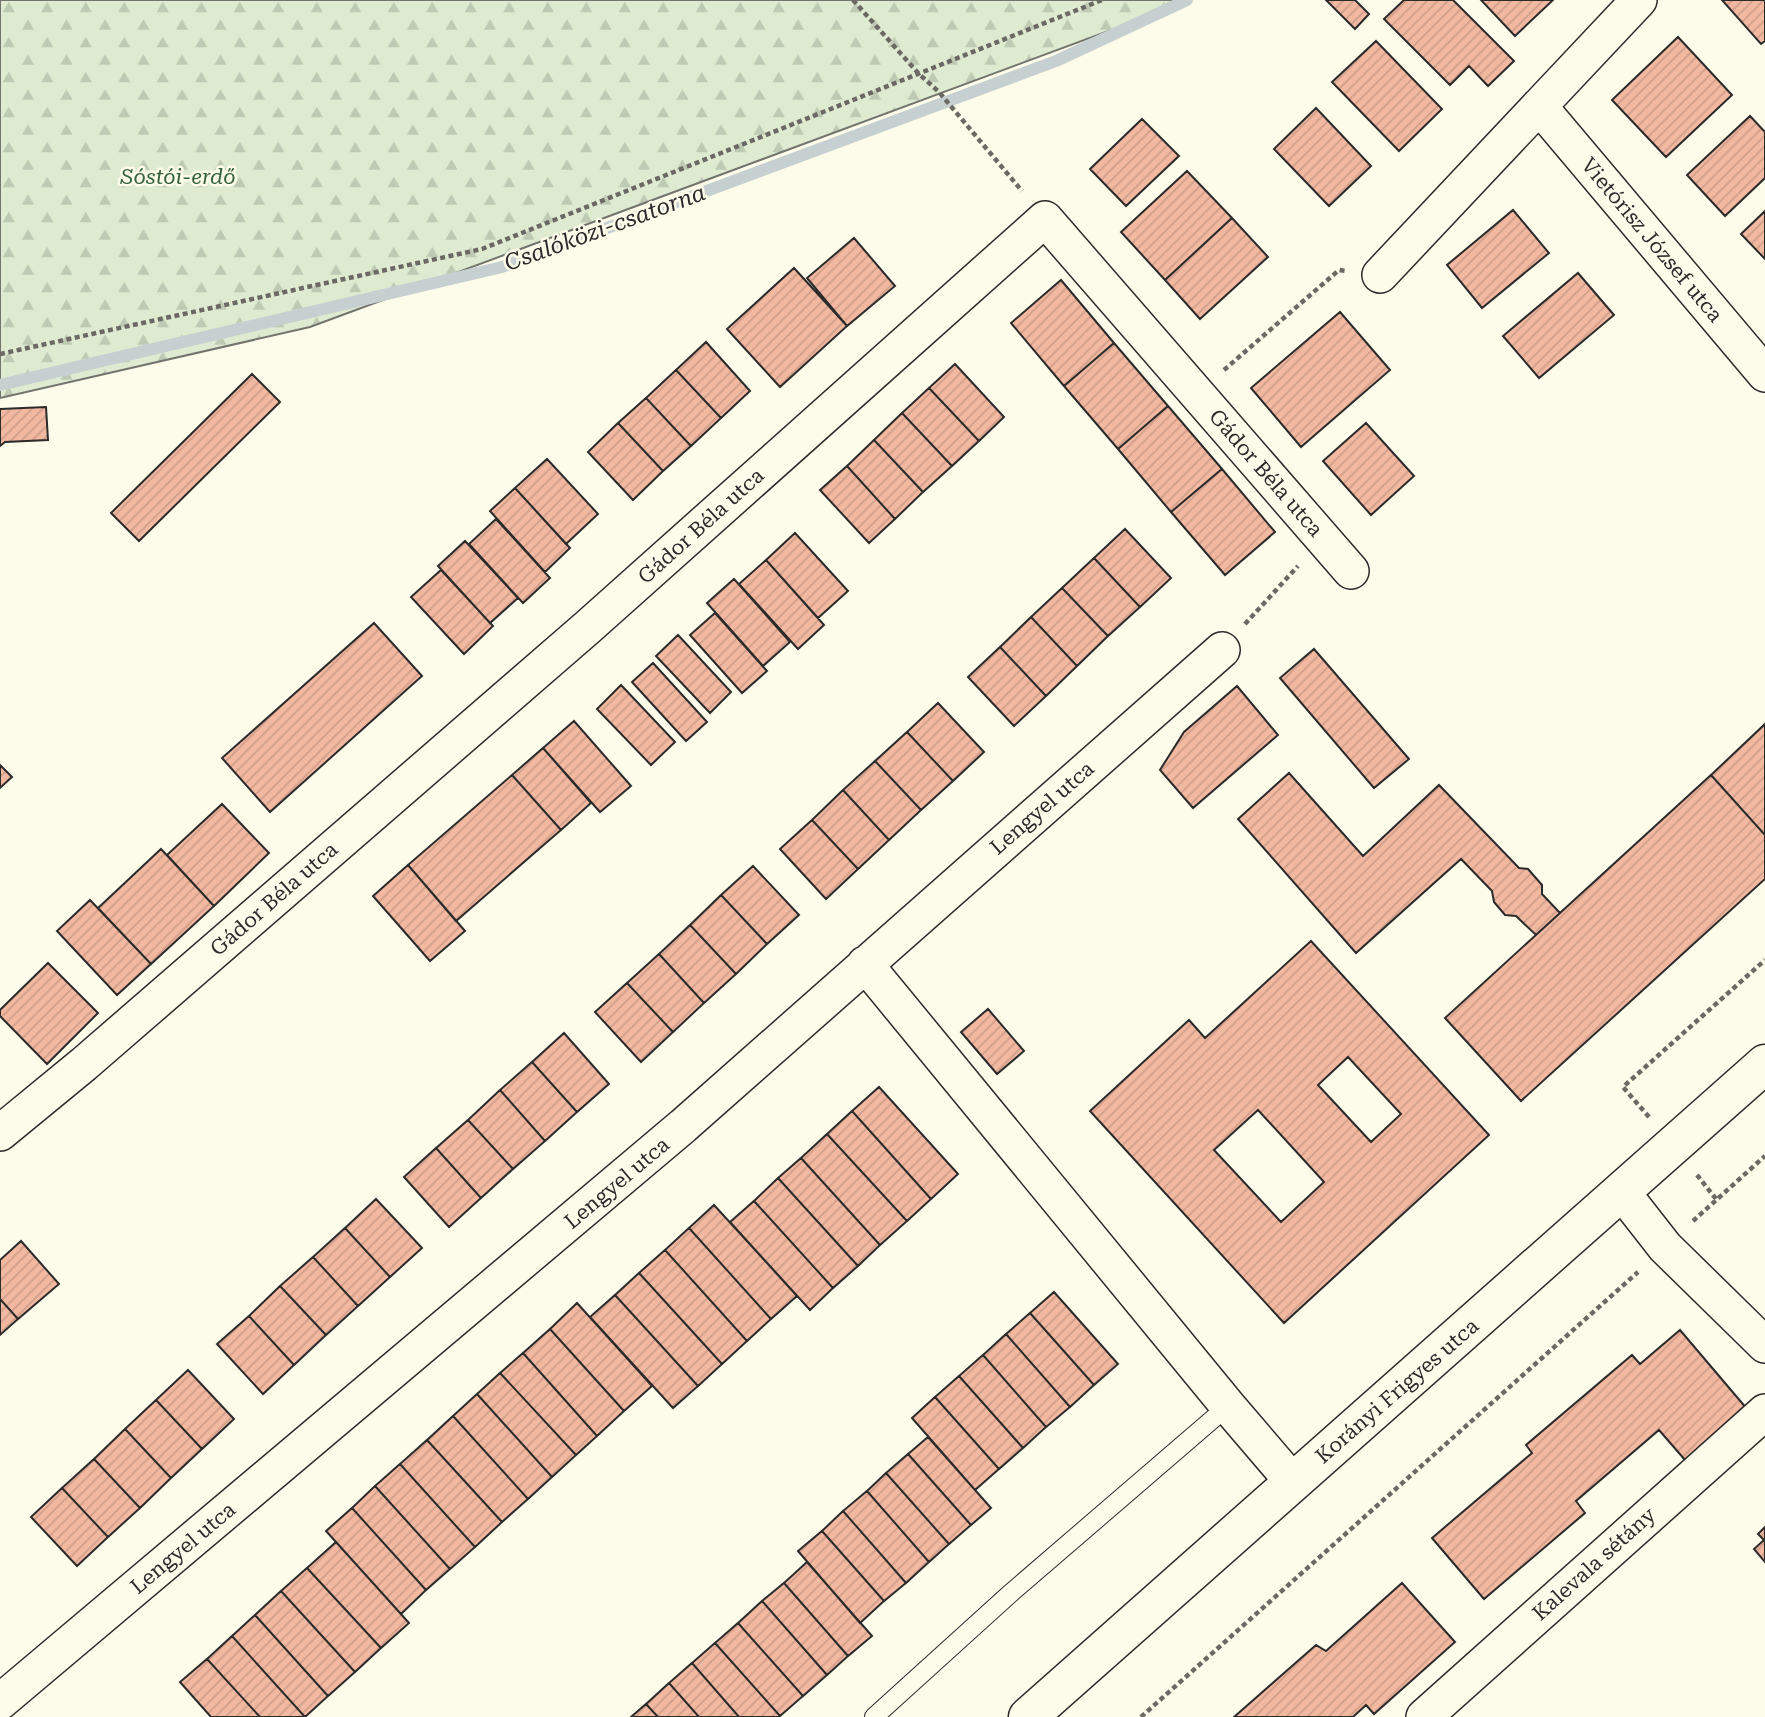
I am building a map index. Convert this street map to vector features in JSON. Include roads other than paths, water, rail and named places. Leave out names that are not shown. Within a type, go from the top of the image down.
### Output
[{"type":"street","points":[[1380,275],[1639,0]]},
{"type":"street","name":"Vietórisz József utca","points":[[1539,106],[1765,374]]},
{"type":"street","name":"Gádor Béla utca","points":[[0,1133],[84,1064],[588,627],[1045,219],[1351,571]]},
{"type":"street","name":"Lengyel utca","points":[[0,1703],[683,1126],[1222,650]]},
{"type":"street","points":[[865,964],[1293,1482]]},
{"type":"street","name":"Korányi Frigyes utca","points":[[1028,1717],[1765,1064]]},
{"type":"street","points":[[1622,1192],[1665,1247],[1765,1345]]},
{"type":"street","name":"Kalevala sétány","points":[[1424,1717],[1765,1412]]},
{"type":"street","points":[[0,1703],[13,1717]]},
{"type":"lane","points":[[874,1717],[1012,1592],[1228,1406]]},
{"type":"waterway","name":"Csalóközi-csatorna","points":[[0,385],[502,267],[1056,61],[1187,0]]},
{"type":"park label","name":"Sóstói-erdő","points":[[178,177]]}]
